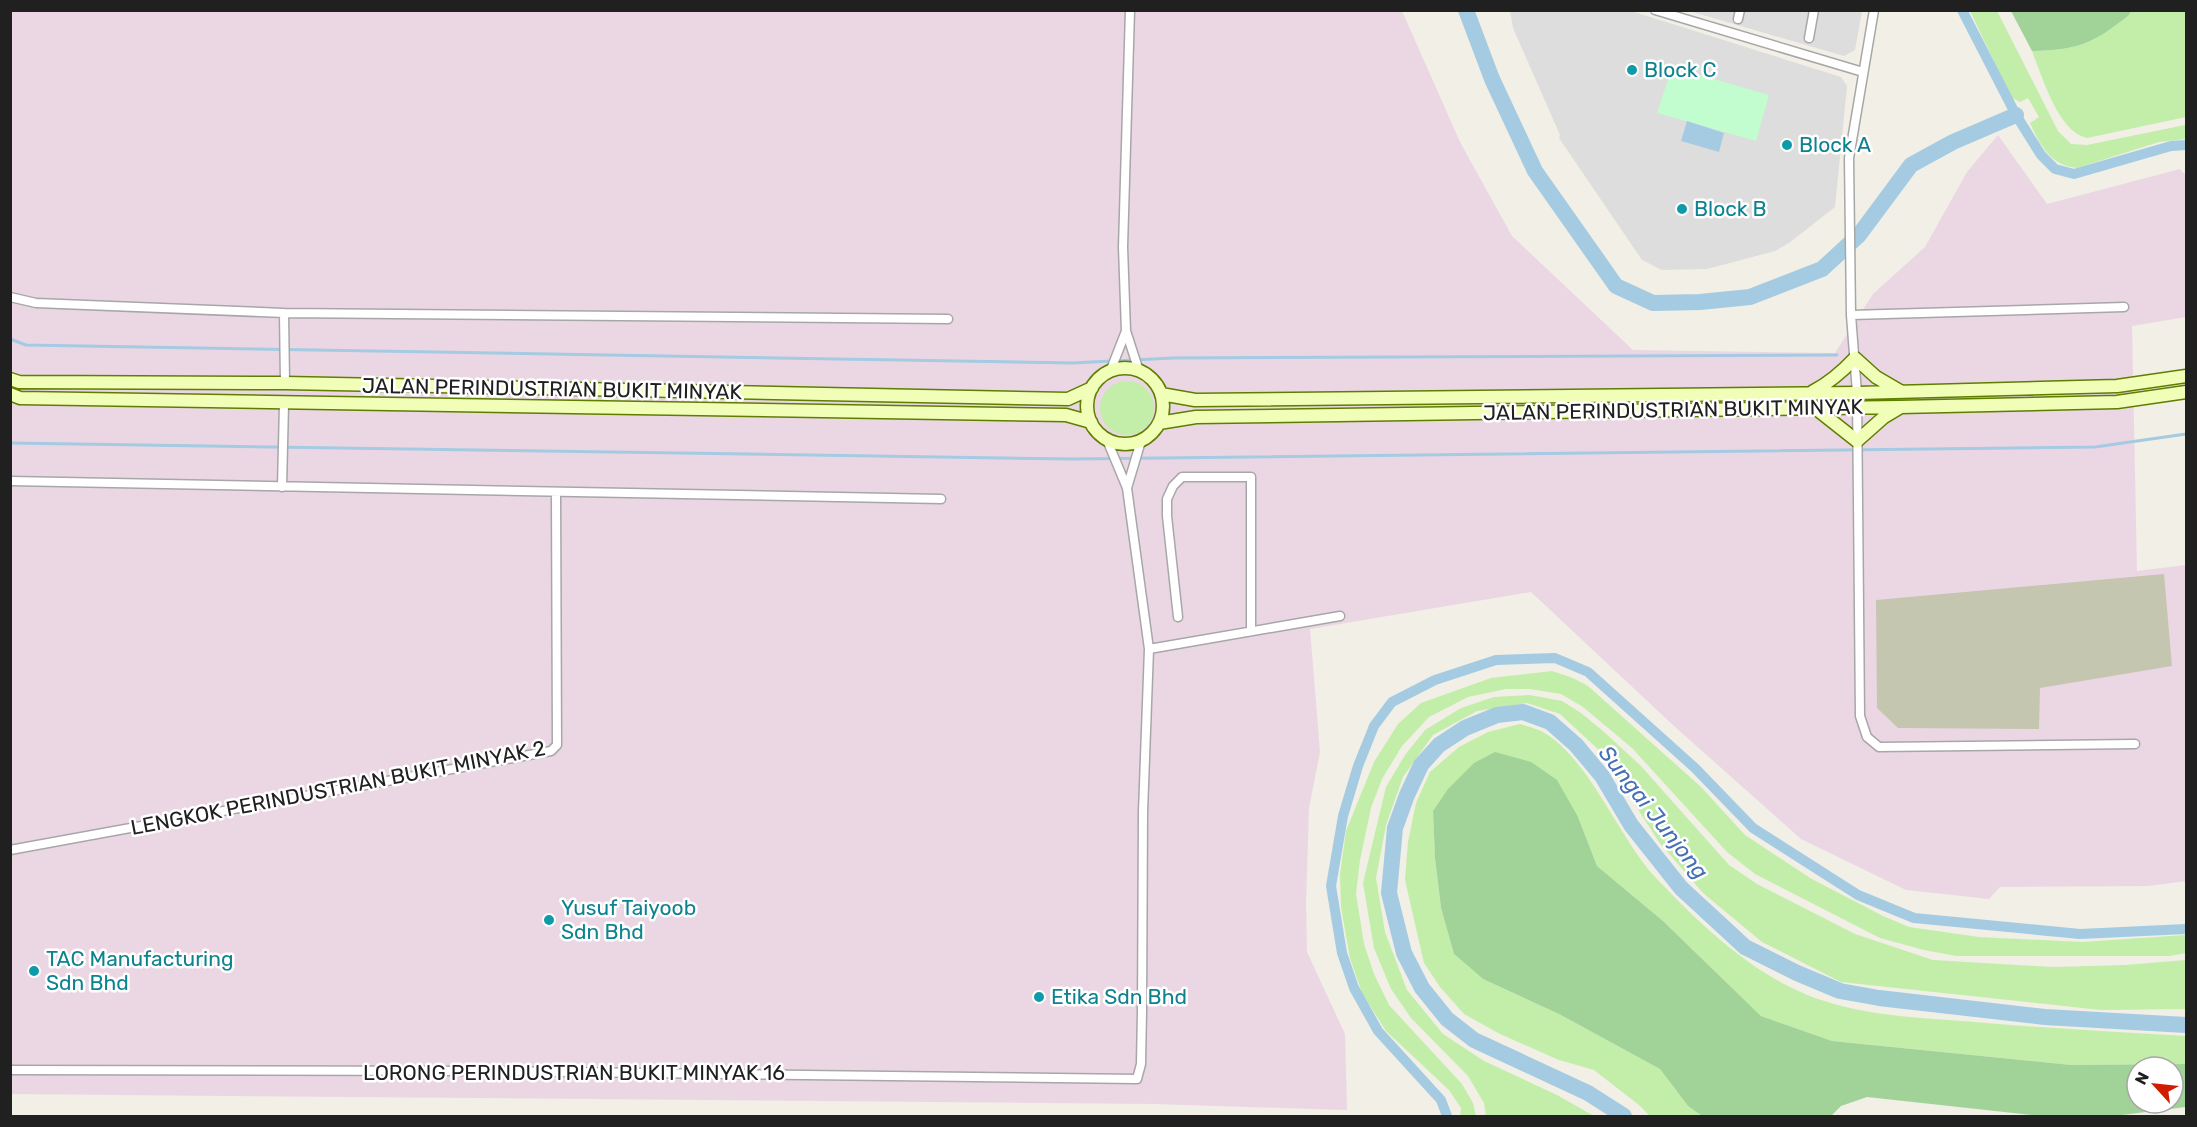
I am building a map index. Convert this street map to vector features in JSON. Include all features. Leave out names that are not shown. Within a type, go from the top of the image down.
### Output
[{"type":"main road","points":[[1810,392],[1835,378],[1855,358],[1876,377],[1900,392]]},
{"type":"main road","points":[[1138,367],[1156,384],[1161,394],[1163,404],[1159,423],[1139,447],[1130,444],[1109,445],[1091,422],[1088,399],[1092,388],[1111,368],[1138,367]]},
{"type":"main road","name":"JALAN PERINDUSTRIAN BUKIT MINYAK","points":[[1161,394],[1195,400],[1857,393],[2117,386],[2187,376]]},
{"type":"main road","name":"JALAN PERINDUSTRIAN BUKIT MINYAK","points":[[10,379],[19,382],[285,378],[1068,399],[1092,388]]},
{"type":"main road","name":"JALAN PERINDUSTRIAN BUKIT MINYAK","points":[[1159,423],[1196,417],[2117,402],[2187,392]]},
{"type":"main road","name":"JALAN PERINDUSTRIAN BUKIT MINYAK","points":[[10,394],[20,398],[284,409],[1066,415],[1091,422]]},
{"type":"main road","points":[[1814,407],[1838,424],[1857,447],[1884,417],[1900,407]]},
{"type":"street","points":[[1130,10],[1123,247],[1126,331],[1138,367]]},
{"type":"street","points":[[1655,10],[1863,72]]},
{"type":"street","points":[[1809,38],[1814,10]]},
{"type":"street","points":[[1874,10],[1849,158],[1848,214],[1851,315],[1857,393],[1860,716],[1867,737],[1879,747],[2135,744]]},
{"type":"street","points":[[10,297],[36,303],[284,313],[948,319]]},
{"type":"street","points":[[1851,315],[2124,307]]},
{"type":"street","points":[[284,313],[286,325],[285,378]]},
{"type":"street","points":[[1111,368],[1126,331]]},
{"type":"street","points":[[282,487],[284,409]]},
{"type":"street","points":[[1109,445],[1127,488],[1149,648],[1340,616]]},
{"type":"street","points":[[1127,488],[1139,447]]},
{"type":"street","points":[[1178,617],[1167,516],[1167,499],[1173,486],[1182,477],[1251,477],[1251,631]]},
{"type":"street","points":[[10,482],[941,499]]},
{"type":"street","name":"LENGKOK PERINDUSTRIAN BUKIT MINYAK 2","points":[[10,850],[551,751],[557,745],[556,492]]},
{"type":"street","name":"LORONG PERINDUSTRIAN BUKIT MINYAK 16","points":[[10,1070],[482,1071],[1137,1079],[1141,1064],[1143,812],[1149,648]]},
{"type":"shaded area","points":[[11,11],[1402,11],[1460,142],[1512,236],[1633,350],[1835,353],[1873,294],[1925,247],[1967,172],[1998,135],[2047,204],[2180,169],[2186,176],[2186,317],[2132,326],[2137,571],[2186,565],[2186,881],[2148,886],[2000,887],[1989,899],[1906,890],[1801,839],[1674,726],[1531,592],[1310,629],[1320,752],[1309,808],[1307,952],[1345,1034],[1347,1110],[1154,1104],[11,1094]]},
{"type":"shaded area","points":[[1510,11],[1631,11],[1841,77],[1847,86],[1835,207],[1789,243],[1775,251],[1707,269],[1662,270],[1642,260],[1559,138],[1560,135],[1513,28]]},
{"type":"shaded area","points":[[1689,11],[1862,11],[1855,50],[1844,56]]},
{"type":"shaded area","points":[[2164,574],[2172,666],[2040,688],[2039,729],[1898,728],[1877,708],[1876,600]]},
{"type":"green space","points":[[1970,11],[1997,11],[2058,131],[2071,144],[2087,145],[2185,125],[2186,139],[2159,142],[2077,168],[2053,159],[2042,146],[2030,123],[2039,117],[2028,98],[2020,102],[2011,97]]},
{"type":"green space","points":[[2011,11],[2131,11],[2105,33],[2084,44],[2062,49],[2032,51]]},
{"type":"green space","points":[[2131,11],[2186,11],[2186,117],[2087,138],[2077,134],[2059,114],[2032,51],[2062,49],[2084,44],[2105,33]]},
{"type":"green space","points":[[1672,67],[1769,95],[1756,141],[1657,113]]},
{"type":"green space","points":[[1127,381],[1146,389],[1154,408],[1146,427],[1127,435],[1108,427],[1100,408],[1108,389]]},
{"type":"green space","points":[[1552,671],[1588,686],[1701,787],[1745,835],[1810,878],[1883,916],[1909,927],[1979,937],[2082,942],[2186,935],[2186,953],[2170,956],[1956,956],[1880,938],[1755,874],[1727,852],[1632,748],[1583,707],[1561,694],[1530,689],[1506,689],[1468,697],[1429,717],[1402,746],[1382,779],[1371,808],[1360,860],[1356,894],[1364,944],[1374,974],[1389,1005],[1462,1084],[1473,1103],[1476,1116],[1460,1116],[1461,1108],[1449,1090],[1386,1031],[1362,993],[1350,958],[1341,907],[1340,874],[1346,831],[1374,762],[1398,724],[1421,703],[1491,678]]},
{"type":"green space","points":[[1530,695],[1562,701],[1604,732],[1640,765],[1729,865],[1757,884],[1855,934],[1933,960],[2053,967],[2186,960],[2186,1009],[2101,1010],[1841,982],[1762,942],[1703,893],[1659,842],[1601,752],[1560,714],[1527,703],[1477,711],[1433,735],[1403,777],[1386,825],[1376,878],[1385,932],[1407,990],[1443,1034],[1484,1061],[1557,1095],[1594,1116],[1486,1116],[1484,1103],[1468,1076],[1411,1018],[1391,989],[1374,948],[1363,883],[1386,787],[1405,755],[1425,730],[1461,708],[1494,697]]},
{"type":"green space","points":[[1520,724],[1541,731],[1558,743],[1588,778],[1628,841],[1655,877],[1736,953],[1792,988],[1835,1004],[1881,1014],[2186,1036],[2186,1064],[2185,1055],[2125,1055],[2125,1065],[2071,1065],[1832,1041],[1761,1016],[1663,921],[1597,866],[1578,817],[1433,811],[1435,858],[1441,908],[1454,954],[1483,979],[1559,1014],[1660,1069],[1688,1106],[1702,1116],[1650,1116],[1594,1070],[1559,1060],[1500,1034],[1464,1014],[1440,987],[1424,963],[1405,880],[1408,842],[1416,803],[1430,772],[1459,747],[1488,732]]},
{"type":"green space","points":[[1495,752],[1531,762],[1557,780],[1578,817],[1597,866],[1663,921],[1761,1016],[1832,1041],[2071,1065],[2125,1065],[2125,1115],[2041,1116],[1867,1097],[1841,1106],[1831,1116],[1702,1116],[1688,1106],[1660,1069],[1559,1014],[1483,979],[1454,954],[1441,908],[1435,858],[1433,811],[1448,789],[1474,763]]},
{"type":"green space","points":[[2185,1064],[2186,1064],[2185,1107]]},
{"type":"water","points":[[1687,121],[1724,133],[1719,152],[1681,141]]},
{"type":"waterway","points":[[1466,10],[1492,79],[1535,171],[1616,286],[1653,303],[1700,302],[1750,297],[1822,269],[1859,235],[1911,165],[1953,142],[2016,115]]},
{"type":"waterway","points":[[1962,10],[2016,115],[2041,155],[2055,169],[2074,174],[2171,146],[2186,145]]},
{"type":"waterway","points":[[10,339],[26,345],[1072,363],[1173,358],[1837,355]]},
{"type":"waterway","points":[[10,443],[1073,459],[2095,447],[2186,434]]},
{"type":"waterway","points":[[1447,1116],[1441,1100],[1378,1031],[1354,988],[1342,953],[1331,886],[1343,816],[1358,766],[1374,726],[1392,702],[1435,680],[1496,660],[1555,658],[1588,672],[1695,768],[1753,828],[1858,895],[1914,918],[2080,934],[2186,929]]},
{"type":"waterway","name":"Sungai Junjong","points":[[1624,1116],[1588,1093],[1474,1040],[1447,1019],[1422,988],[1404,953],[1389,893],[1395,828],[1407,795],[1421,765],[1439,745],[1465,728],[1497,715],[1523,712],[1550,722],[1576,745],[1602,776],[1631,825],[1681,888],[1745,947],[1797,973],[1840,991],[1879,998],[2045,1017],[2186,1025]]},
{"type":"place","name":"Block C","points":[[1632,70]]},
{"type":"place","name":"Block A","points":[[1787,145]]},
{"type":"place","name":"Block B","points":[[1682,209]]},
{"type":"place","name":"Yusuf Taiyoob Sdn Bhd","points":[[549,920]]},
{"type":"place","name":"TAC Manufacturing Sdn Bhd","points":[[34,971]]},
{"type":"place","name":"Etika Sdn Bhd","points":[[1039,997]]}]
